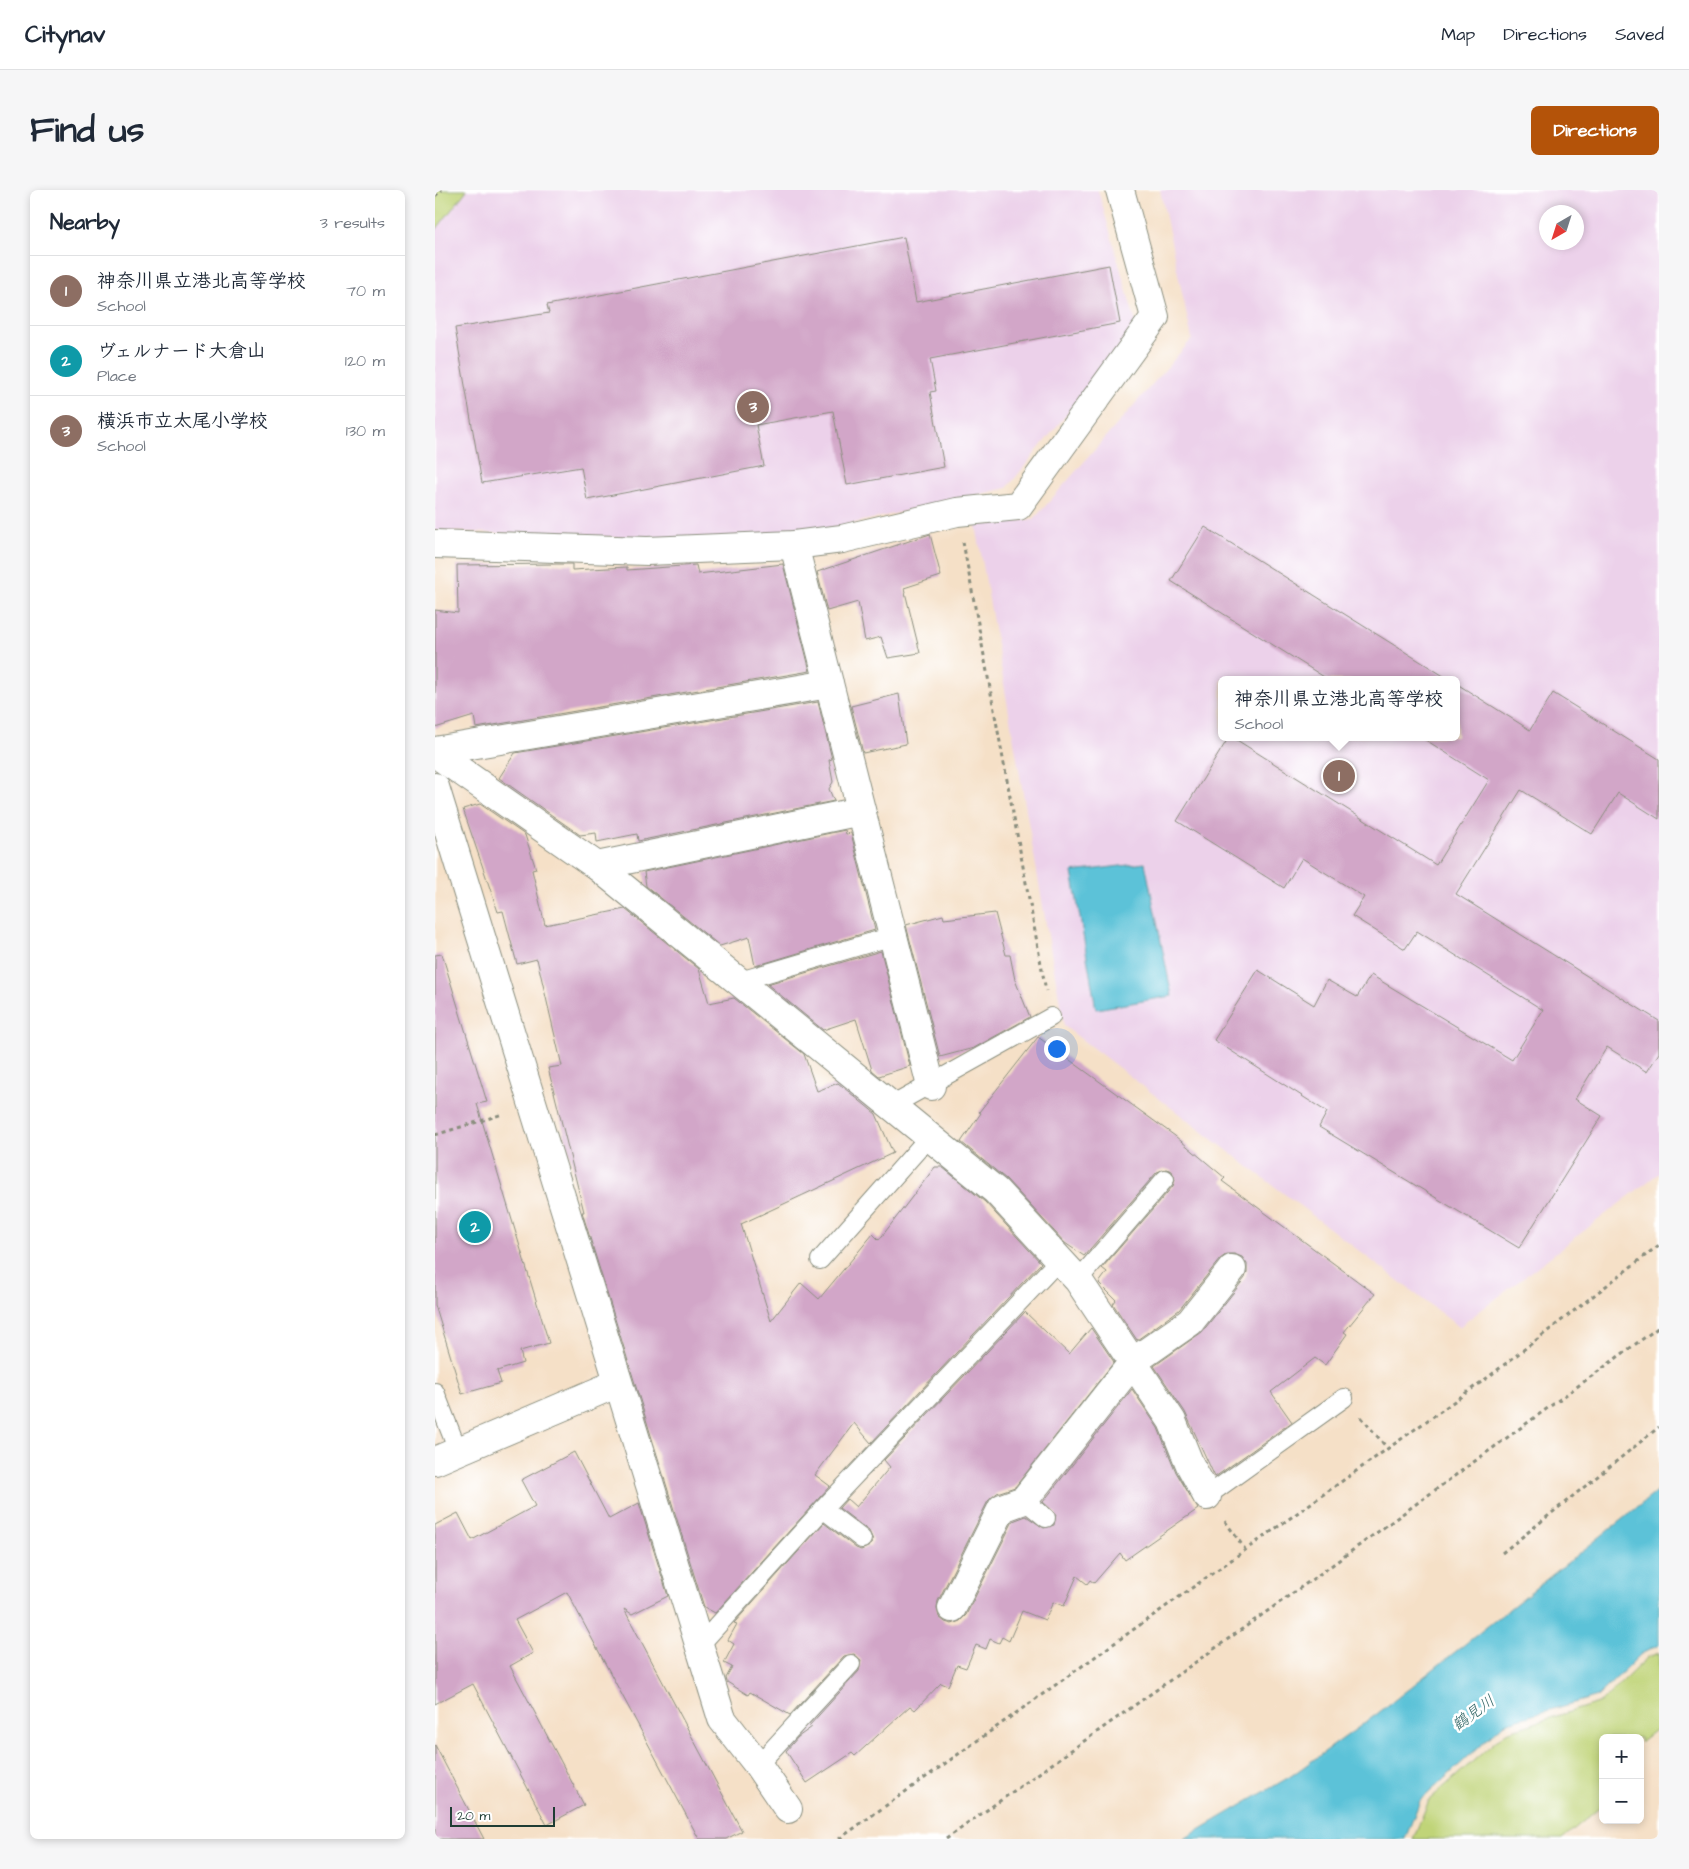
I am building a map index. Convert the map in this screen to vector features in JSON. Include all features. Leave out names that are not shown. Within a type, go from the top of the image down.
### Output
[{"type":"street","points":[[435,544],[647,551],[794,545],[841,539],[957,512],[1018,506],[1155,317],[1120,190]]},
{"type":"street","points":[[794,545],[931,1086]]},
{"type":"street","points":[[435,752],[829,684]]},
{"type":"street","points":[[435,752],[597,866],[893,1105],[996,1192],[1079,1280],[1172,1421],[1190,1465],[1207,1496]]},
{"type":"street","points":[[435,788],[722,1719],[758,1765],[788,1809]]},
{"type":"street","points":[[597,866],[861,811]]},
{"type":"street","points":[[952,1608],[1002,1508],[1024,1500],[1134,1361],[1190,1322],[1232,1269]]},
{"type":"street","points":[[447,1456],[618,1383]]},
{"type":"lane","points":[[740,981],[893,936]]},
{"type":"lane","points":[[893,1105],[931,1086],[1051,1017]]},
{"type":"lane","points":[[820,1260],[929,1137]]},
{"type":"lane","points":[[1079,1280],[1165,1179]]},
{"type":"lane","points":[[699,1646],[823,1509],[1060,1259]]},
{"type":"lane","points":[[435,1392],[447,1456]]},
{"type":"lane","points":[[1207,1496],[1344,1398]]},
{"type":"lane","points":[[1024,1500],[1046,1518]]},
{"type":"lane","points":[[823,1509],[862,1539]]},
{"type":"lane","points":[[758,1765],[851,1664]]},
{"type":"path","points":[[435,196],[442,190]]},
{"type":"path","points":[[957,512],[1051,1017]]},
{"type":"path","points":[[435,1135],[532,1105]]},
{"type":"path","points":[[839,1839],[1487,1378],[1659,1245]]},
{"type":"path","points":[[946,1839],[1332,1565],[1659,1327]]},
{"type":"path","points":[[1344,1398],[1388,1449]]},
{"type":"path","points":[[1501,1553],[1659,1427]]},
{"type":"shaded area","points":[[467,190],[1098,190],[1137,327],[1007,488],[767,543],[435,531],[435,231]]},
{"type":"shaded area","points":[[1160,190],[1659,190],[1659,1173],[1459,1327],[1064,1026],[976,525],[1034,519],[1192,339]]},
{"type":"green space","points":[[435,190],[467,190],[435,231]]},
{"type":"green space","points":[[1659,1653],[1659,1727],[1644,1739],[1644,1734],[1599,1734],[1599,1808],[1562,1839],[1413,1839],[1429,1800],[1506,1732],[1601,1702],[1648,1657]]},
{"type":"water","points":[[1145,863],[1172,996],[1096,1009],[1072,872]]},
{"type":"water","name":"鶴見川","points":[[1659,1490],[1659,1645],[1641,1654],[1598,1696],[1505,1723],[1420,1801],[1405,1839],[1184,1839],[1291,1776],[1377,1714]]},
{"type":"building","points":[[904,237],[916,302],[1109,265],[1120,323],[930,359],[936,391],[930,392],[944,467],[847,485],[833,411],[756,425],[764,466],[587,500],[581,467],[482,483],[455,328],[549,313],[547,305]]},
{"type":"building","points":[[1205,527],[1444,676],[1323,676],[1171,581]]},
{"type":"building","points":[[930,534],[941,576],[904,588],[920,653],[888,658],[881,637],[865,641],[858,602],[827,611],[817,572]]},
{"type":"building","points":[[572,564],[572,570],[627,567],[627,570],[696,565],[698,574],[783,564],[810,671],[476,728],[474,716],[435,728],[435,610],[458,613],[457,565]]},
{"type":"building","points":[[1460,686],[1530,730],[1553,693],[1659,759],[1659,819],[1618,793],[1592,834],[1521,790],[1456,894],[1659,1021],[1659,1053],[1647,1072],[1607,1047],[1575,1099],[1602,1116],[1519,1248],[1319,1127],[1327,1112],[1214,1040],[1258,970],[1314,1005],[1327,980],[1357,997],[1371,975],[1512,1060],[1543,1010],[1417,931],[1405,949],[1352,916],[1364,897],[1302,858],[1284,888],[1177,821],[1227,741],[1238,741],[1436,865],[1489,780],[1427,741],[1460,741]]},
{"type":"building","points":[[899,694],[906,744],[863,753],[851,706]]},
{"type":"building","points":[[818,702],[832,759],[829,760],[833,782],[829,789],[834,801],[638,841],[637,834],[597,842],[596,833],[580,835],[499,778],[515,753]]},
{"type":"building","points":[[480,804],[525,835],[536,869],[532,870],[545,925],[625,909],[699,969],[709,1003],[734,998],[804,1054],[817,1091],[838,1083],[876,1114],[893,1153],[741,1224],[771,1321],[801,1283],[819,1299],[873,1234],[879,1240],[935,1167],[942,1167],[985,1202],[1041,1263],[871,1443],[854,1423],[815,1475],[830,1486],[715,1613],[704,1607],[582,1212],[584,1212],[548,1068],[562,1066],[537,959],[517,964],[503,911],[498,912],[463,809]]},
{"type":"building","points":[[845,830],[846,834],[851,833],[875,930],[755,966],[749,937],[720,946],[646,886],[644,872]]},
{"type":"building","points":[[995,913],[1006,955],[1010,955],[1015,980],[1030,1017],[974,1048],[940,1057],[906,925],[943,915],[944,919]]},
{"type":"building","points":[[881,951],[910,1066],[879,1076],[872,1070],[856,1019],[823,1030],[767,984]]},
{"type":"building","points":[[442,954],[487,1102],[477,1104],[549,1343],[520,1351],[523,1363],[497,1371],[501,1383],[462,1394],[435,1305],[435,955]]},
{"type":"building","points":[[1038,1037],[1175,1136],[1225,1178],[1222,1181],[1375,1294],[1344,1332],[1347,1334],[1325,1365],[1315,1358],[1271,1392],[1292,1422],[1215,1477],[1185,1412],[1154,1366],[1202,1332],[1245,1278],[1247,1264],[1242,1257],[1227,1254],[1220,1259],[1179,1310],[1137,1340],[1113,1304],[1116,1300],[1099,1283],[1107,1272],[1102,1268],[1173,1186],[1175,1180],[1172,1171],[1166,1169],[1157,1172],[1084,1256],[1065,1243],[1006,1179],[961,1142],[981,1113],[979,1112]]},
{"type":"building","points":[[1025,1312],[1069,1354],[1091,1328],[1114,1362],[1015,1487],[997,1493],[988,1501],[938,1601],[939,1617],[945,1622],[952,1624],[960,1621],[966,1615],[1013,1521],[1026,1516],[1044,1528],[1054,1525],[1056,1514],[1043,1502],[1132,1389],[1158,1428],[1176,1472],[1198,1509],[1125,1560],[1120,1553],[1094,1583],[1090,1580],[1087,1584],[1077,1576],[1064,1606],[1053,1602],[1045,1620],[1022,1611],[1009,1641],[1002,1637],[999,1643],[990,1639],[986,1649],[976,1645],[966,1668],[957,1665],[948,1686],[941,1683],[915,1710],[910,1706],[855,1756],[852,1753],[807,1783],[786,1751],[798,1737],[812,1727],[809,1726],[859,1671],[861,1660],[854,1654],[844,1656],[790,1715],[750,1692],[748,1695],[727,1682],[726,1678],[732,1667],[724,1663],[734,1644],[728,1640],[737,1624],[734,1623],[824,1523],[856,1548],[861,1550],[870,1546],[873,1540],[869,1531],[839,1508],[847,1499],[856,1507],[890,1467],[884,1460]]},
{"type":"building","points":[[574,1452],[609,1519],[639,1503],[668,1596],[632,1614],[624,1609],[742,1831],[726,1839],[699,1839],[567,1592],[515,1620],[533,1653],[510,1666],[584,1805],[547,1825],[473,1684],[435,1704],[435,1525],[458,1513],[472,1540],[535,1506],[521,1480]]},
{"type":"building","points":[[435,1745],[484,1839],[435,1839]]},
{"type":"place","name":"横浜市立太尾小学校","points":[[753,407]]},
{"type":"place","name":"神奈川県立港北高等学校","points":[[1339,776]]},
{"type":"place","name":"ヴェルナード大倉山","points":[[475,1227]]}]
